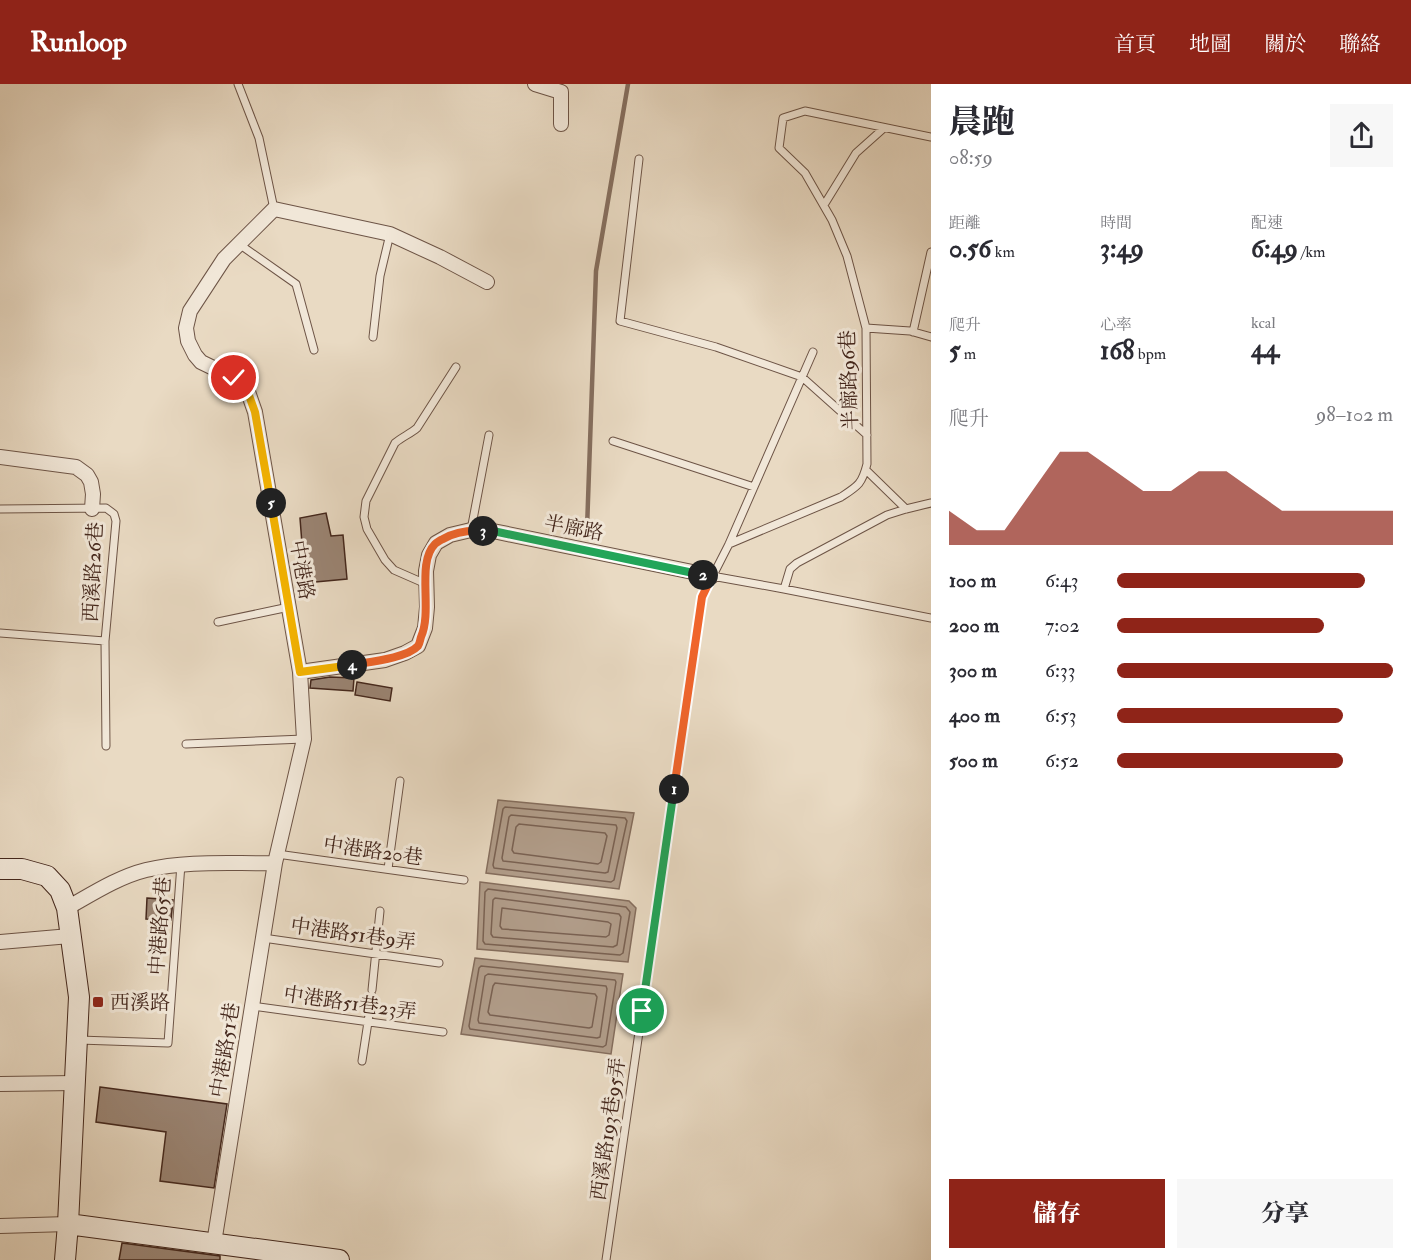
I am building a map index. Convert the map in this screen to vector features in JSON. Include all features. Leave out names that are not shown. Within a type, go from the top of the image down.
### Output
[{"type":"street","points":[[535,84],[561,92],[561,124]]},
{"type":"street","points":[[274,209],[390,234],[487,282]]},
{"type":"street","name":"中港路","points":[[274,209],[224,260],[190,311],[186,328],[188,341],[201,362],[234,378],[247,390],[257,422],[289,607],[300,672],[304,739],[276,859]]},
{"type":"street","points":[[0,457],[76,467],[87,475],[91,482],[92,509]]},
{"type":"street","name":"半廍路","points":[[300,672],[385,660],[418,646],[425,628],[426,571],[429,555],[436,543],[450,535],[471,530],[493,531],[712,576]]},
{"type":"street","points":[[67,908],[110,884],[145,870],[181,864],[276,859]]},
{"type":"street","name":"中港路51巷","points":[[214,1244],[276,859]]},
{"type":"street","points":[[0,869],[22,868],[47,876],[60,890],[67,908],[79,997],[65,1260]]},
{"type":"street","points":[[0,942],[70,936]]},
{"type":"street","points":[[0,1084],[75,1083]]},
{"type":"street","points":[[0,1226],[68,1224],[339,1260]]},
{"type":"lane","points":[[238,84],[259,138],[274,209]]},
{"type":"lane","name":"半廍路96巷","points":[[866,470],[866,328],[847,256],[832,220],[805,173],[779,148],[783,118],[805,111],[884,128]]},
{"type":"lane","points":[[824,205],[856,153],[884,128],[931,137]]},
{"type":"lane","points":[[639,159],[620,321],[716,347],[802,377],[867,435]]},
{"type":"lane","points":[[373,337],[380,276],[390,234]]},
{"type":"lane","points":[[239,244],[296,284],[314,350]]},
{"type":"lane","points":[[913,332],[931,252]]},
{"type":"lane","points":[[866,328],[913,332],[931,337]]},
{"type":"lane","name":"半廍路96巷","points":[[712,576],[729,544],[813,352]]},
{"type":"lane","points":[[426,585],[394,570],[385,560],[367,529],[364,518],[366,501],[395,443],[417,428],[456,367]]},
{"type":"lane","points":[[471,530],[489,435]]},
{"type":"lane","points":[[613,441],[754,487]]},
{"type":"lane","points":[[866,470],[906,508]]},
{"type":"lane","points":[[729,544],[841,497],[864,479],[866,470]]},
{"type":"lane","points":[[784,589],[790,569],[797,563],[887,515],[931,503]]},
{"type":"lane","name":"西溪路26巷","points":[[0,509],[106,508],[114,514],[116,521],[105,641],[106,746]]},
{"type":"lane","name":"半廍路","points":[[712,576],[931,618]]},
{"type":"lane","name":"西溪路193巷95弄","points":[[606,1260],[702,597],[712,576]]},
{"type":"lane","points":[[218,622],[289,607]]},
{"type":"lane","points":[[0,633],[105,641]]},
{"type":"lane","points":[[186,744],[304,739]]},
{"type":"lane","points":[[388,870],[400,781]]},
{"type":"lane","name":"中港路20巷","points":[[276,859],[464,880]]},
{"type":"lane","name":"中港路65巷","points":[[77,1039],[168,1043],[181,864]]},
{"type":"lane","points":[[362,1061],[372,993],[380,911]]},
{"type":"lane","name":"中港路51巷9弄","points":[[263,938],[439,963]]},
{"type":"lane","name":"中港路51巷23弄","points":[[252,1006],[443,1032]]},
{"type":"water","points":[[498,800],[634,813],[619,889],[486,873]]},
{"type":"water","points":[[480,882],[629,901],[636,908],[628,962],[477,949]]},
{"type":"water","points":[[475,958],[623,974],[611,1054],[461,1034]]},
{"type":"building","points":[[326,513],[331,536],[343,535],[347,579],[305,583],[300,518]]},
{"type":"building","points":[[330,677],[354,678],[353,691],[310,688],[311,680]]},
{"type":"building","points":[[357,682],[392,688],[390,701],[355,695]]},
{"type":"building","points":[[147,898],[173,900],[171,920],[146,919]]},
{"type":"building","points":[[100,1087],[227,1104],[214,1188],[160,1181],[166,1132],[96,1122]]},
{"type":"building","points":[[122,1243],[220,1256],[220,1260],[119,1260]]},
{"type":"waterway","points":[[587,529],[596,271],[628,84]]},
{"type":"place","name":"西溪路","points":[[98,1002]]},
{"type":"route","points":[[234,378],[247,390],[255,412],[300,672],[385,660],[418,646],[425,628],[426,571],[429,555],[436,543],[450,535],[471,530],[493,531],[712,576],[702,597],[642,1011]]}]
